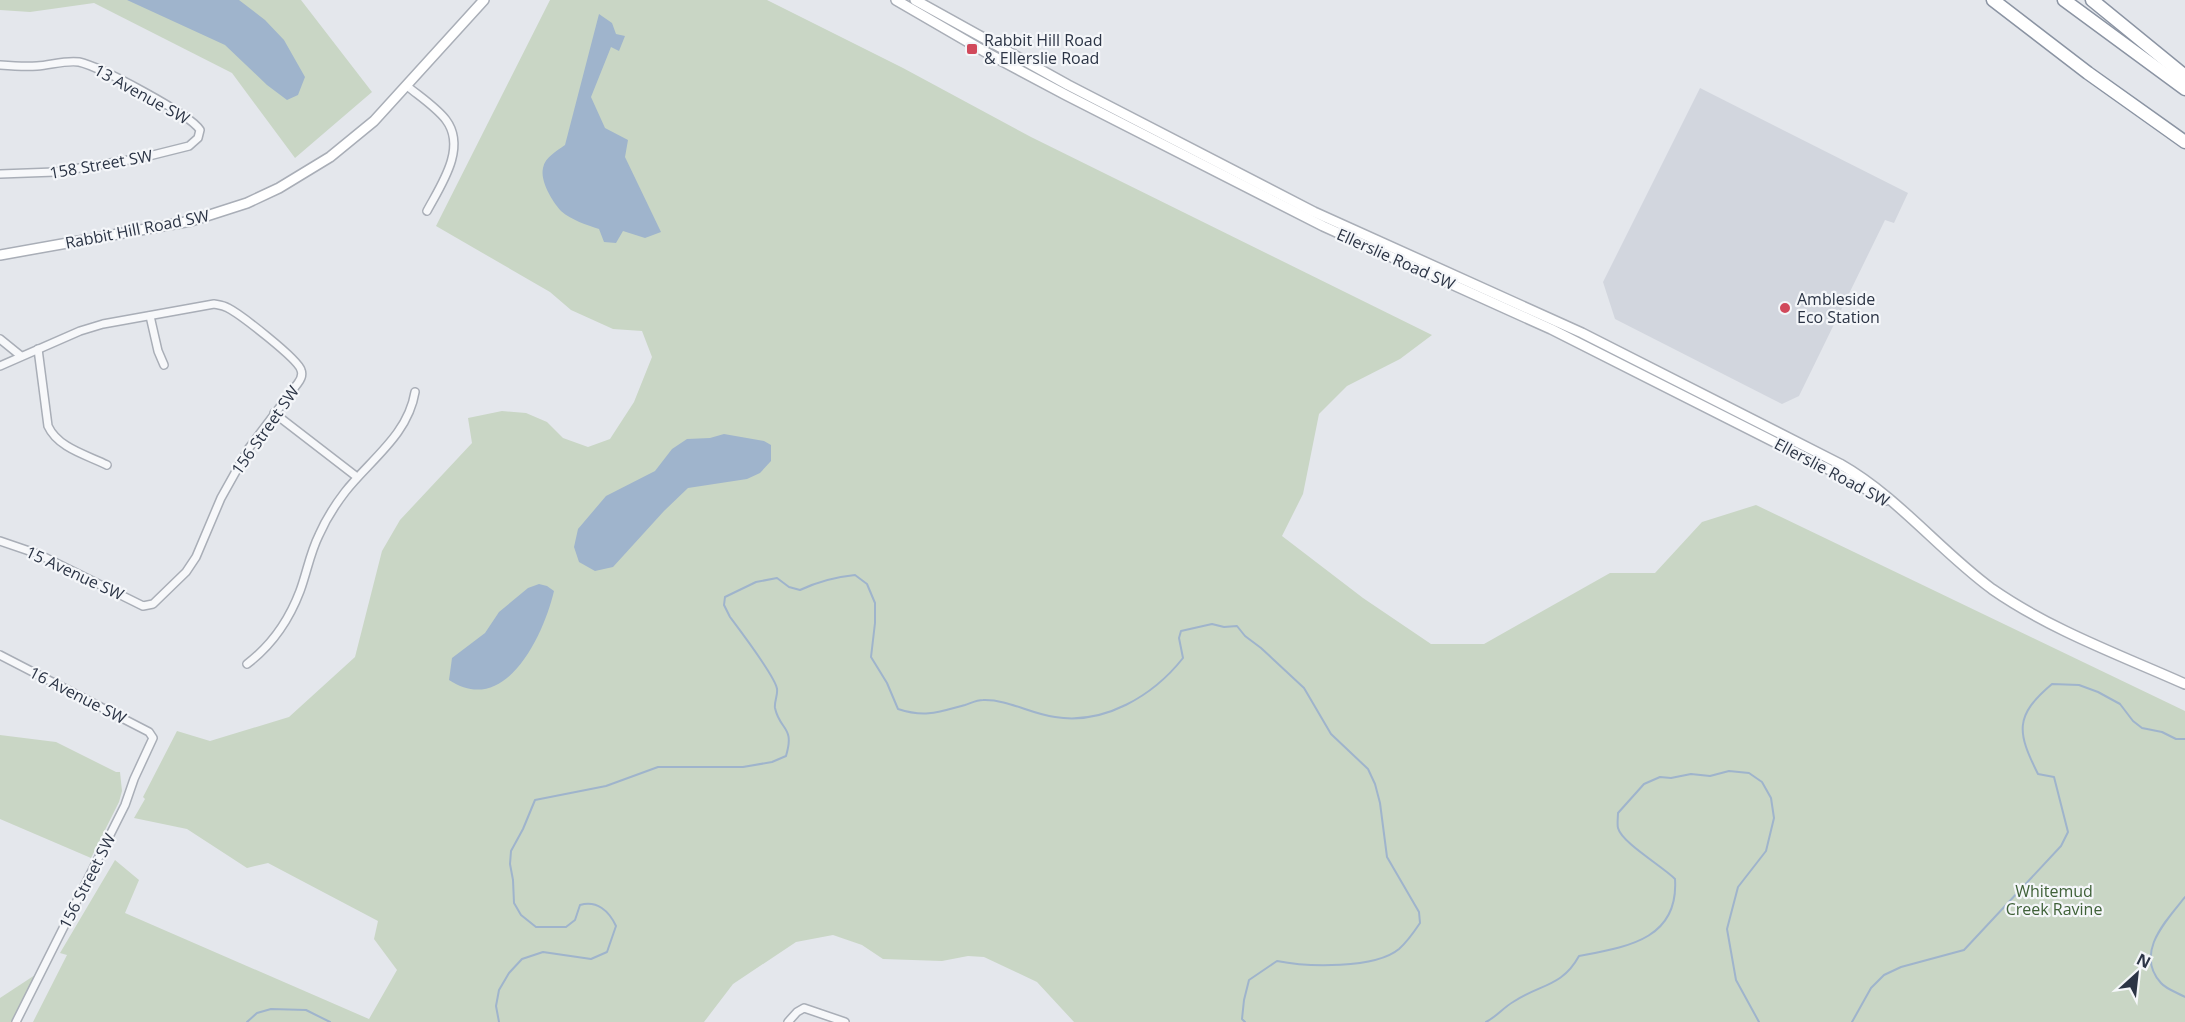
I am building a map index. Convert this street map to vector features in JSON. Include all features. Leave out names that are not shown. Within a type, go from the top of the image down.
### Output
[{"type":"highway","points":[[1993,0],[2088,74],[2185,142]]},
{"type":"highway","points":[[2064,0],[2185,89]]},
{"type":"highway","points":[[2092,0],[2185,76]]},
{"type":"main road","name":"Rabbit Hill Road SW","points":[[0,255],[191,220],[247,203],[279,188],[330,157],[374,121],[483,0]]},
{"type":"main road","name":"Ellerslie Road SW","points":[[896,0],[1066,95],[1313,221],[1561,334],[1836,473],[1901,509]]},
{"type":"main road","name":"Ellerslie Road SW","points":[[915,0],[1050,75],[1314,212],[1582,333],[1816,452],[1865,479],[1973,574],[2024,610],[2185,684]]},
{"type":"street","name":"13 Avenue SW","points":[[0,65],[37,66],[70,62],[88,64],[190,118],[200,130],[198,138]]},
{"type":"street","points":[[407,86],[446,120],[453,132],[455,143],[446,173],[427,212]]},
{"type":"street","name":"158 Street SW","points":[[0,174],[55,172],[122,162],[189,146],[198,138]]},
{"type":"street","name":"156 Street SW","points":[[148,606],[153,604],[178,579],[196,557],[221,498],[236,470],[274,413],[302,377],[302,371],[294,359],[222,305],[209,305],[150,316]]},
{"type":"street","points":[[0,366],[80,331],[103,324],[150,316],[158,351],[164,365]]},
{"type":"street","points":[[0,339],[21,356]]},
{"type":"street","points":[[38,349],[48,426],[51,432],[63,443],[107,465]]},
{"type":"street","points":[[247,664],[266,649],[284,625],[300,591],[319,534],[338,502],[357,477],[403,427],[411,412],[415,392]]},
{"type":"street","points":[[274,413],[357,477]]},
{"type":"street","name":"15 Avenue SW","points":[[0,541],[38,554],[143,606],[148,606]]},
{"type":"street","name":"16 Avenue SW","points":[[0,655],[149,732],[153,738]]},
{"type":"street","name":"156 Street SW","points":[[16,1022],[125,805],[153,738]]},
{"type":"street","points":[[788,1022],[804,1008],[845,1022]]},
{"type":"shaded area","points":[[1700,88],[1908,193],[1894,223],[1885,220],[1799,396],[1782,404],[1615,319],[1603,282]]},
{"type":"green space","points":[[0,0],[301,0],[372,92],[295,158],[232,73],[94,3],[30,12],[0,10]]},
{"type":"green space","name":"Whitemud Creek Ravine","points":[[550,0],[767,0],[903,68],[1031,137],[1432,335],[1400,359],[1347,386],[1319,414],[1303,494],[1282,536],[1363,598],[1431,644],[1484,644],[1610,573],[1655,573],[1702,522],[1756,505],[2185,711],[2185,1022],[1074,1022],[1037,982],[984,957],[968,956],[942,961],[883,959],[862,945],[833,935],[796,942],[733,984],[704,1022],[33,1022],[67,955],[60,953],[115,860],[139,880],[125,913],[369,1019],[397,970],[374,939],[378,921],[268,863],[247,868],[187,829],[134,818],[177,731],[210,741],[289,717],[355,657],[382,551],[400,520],[472,443],[468,418],[502,411],[526,413],[547,422],[563,438],[588,447],[610,439],[634,402],[652,357],[642,331],[613,329],[571,310],[550,292],[436,226]]},
{"type":"green space","points":[[0,735],[56,742],[120,772],[122,791],[119,802],[91,858],[0,819]]},
{"type":"green space","points":[[35,975],[11,1022],[0,1022],[0,998]]},
{"type":"water","points":[[127,0],[239,0],[265,20],[284,40],[305,77],[298,95],[287,100],[267,85],[225,45]]},
{"type":"water","points":[[599,14],[612,23],[616,34],[625,36],[619,51],[611,47],[591,97],[605,128],[628,140],[625,157],[661,232],[645,238],[623,231],[616,243],[604,242],[599,229],[574,220],[561,211],[543,179],[543,168],[546,161],[565,145]]},
{"type":"water","points":[[724,434],[764,441],[771,445],[771,461],[760,473],[747,479],[688,488],[613,567],[595,571],[579,562],[574,547],[578,529],[606,496],[655,471],[672,449],[687,439],[710,438]]},
{"type":"water","points":[[539,584],[554,591],[541,628],[519,666],[505,680],[488,688],[469,689],[449,680],[452,658],[485,633],[499,612],[528,588]]},
{"type":"waterway","points":[[499,1022],[496,1006],[499,990],[509,973],[522,959],[543,952],[591,959],[607,952],[616,926],[606,911],[592,904],[580,905],[575,920],[566,927],[536,927],[521,915],[514,903],[511,851],[535,800],[606,786],[658,767],[743,767],[772,762],[786,756],[789,739],[775,708],[777,691],[775,683],[730,617],[724,605],[725,597],[756,582],[777,578],[789,587],[800,590],[827,580],[855,575],[867,584],[875,603],[871,657],[887,683],[898,709],[908,712],[932,713],[983,700],[1001,702],[1055,717],[1073,718],[1109,712],[1142,695],[1171,672],[1183,658],[1179,638],[1181,631],[1212,624],[1224,627],[1237,626],[1245,636],[1304,688],[1331,734],[1368,769],[1380,803],[1387,857],[1419,912],[1420,923],[1399,949],[1388,956],[1374,960],[1340,965],[1277,961],[1249,980],[1242,1019],[1245,1022]]},
{"type":"waterway","points":[[1852,1022],[1871,988],[1884,975],[1901,967],[1964,950],[2061,846],[2068,832],[2054,777],[2038,774],[2023,736],[2025,715],[2040,695],[2052,684],[2079,685],[2098,692],[2120,704],[2133,721],[2142,728],[2162,732],[2176,739],[2185,739]]},
{"type":"waterway","points":[[1486,1022],[1509,1004],[1558,979],[1579,956],[1631,944],[1659,928],[1668,915],[1674,899],[1675,879],[1621,834],[1618,826],[1618,813],[1644,784],[1660,777],[1671,778],[1691,774],[1710,776],[1729,771],[1749,773],[1762,782],[1771,798],[1774,818],[1766,851],[1738,887],[1727,929],[1736,980],[1759,1022]]},
{"type":"waterway","points":[[2185,897],[2169,916],[2156,938],[2151,960],[2154,972],[2161,983],[2185,997]]},
{"type":"waterway","points":[[247,1022],[257,1013],[271,1009],[306,1010],[330,1022]]},
{"type":"place","name":"Rabbit Hill Road & Ellerslie Road","points":[[972,49]]},
{"type":"place","name":"Ambleside Eco Station","points":[[1785,308]]}]
